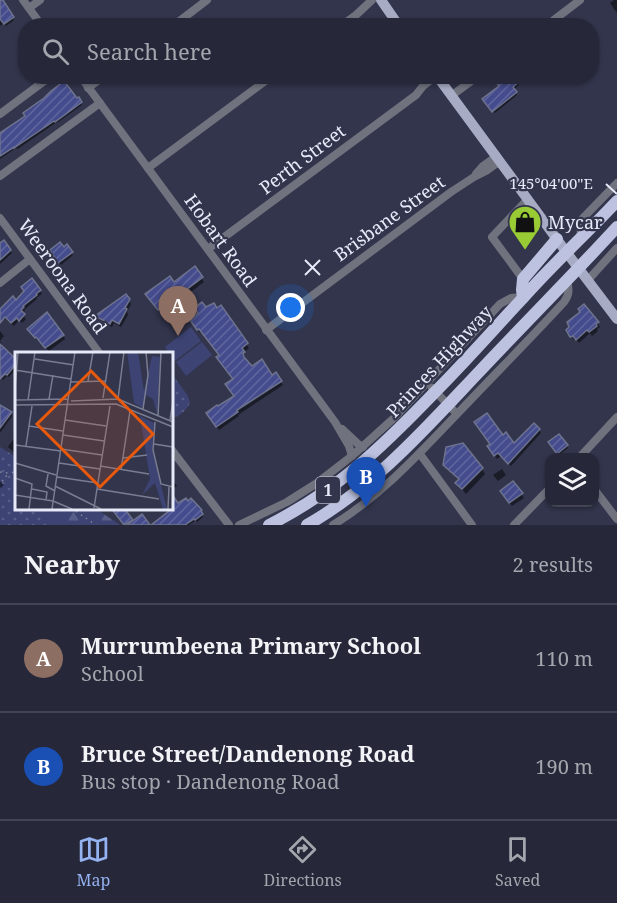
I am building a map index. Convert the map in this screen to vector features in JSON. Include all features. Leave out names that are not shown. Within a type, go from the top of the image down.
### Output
[{"type":"highway","name":"Princes Highway","points":[[269,525],[312,501],[350,475],[388,441],[617,201]]},
{"type":"highway","name":"Princes Highway","points":[[307,525],[374,478],[453,409],[617,227]]},
{"type":"highway","points":[[524,297],[523,279],[557,239]]},
{"type":"main road","points":[[381,0],[393,18]]},
{"type":"main road","points":[[442,84],[617,318]]},
{"type":"street","points":[[23,0],[36,18]]},
{"type":"street","points":[[29,8],[40,0]]},
{"type":"street","points":[[183,18],[207,0]]},
{"type":"street","points":[[352,18],[372,0]]},
{"type":"street","points":[[356,15],[381,0]]},
{"type":"street","points":[[556,18],[580,0]]},
{"type":"street","points":[[0,114],[40,84]]},
{"type":"street","name":"Hobart Road","points":[[85,84],[335,422],[352,456]]},
{"type":"street","points":[[88,88],[93,84]]},
{"type":"street","points":[[148,168],[261,84]]},
{"type":"street","name":"Perth Street","points":[[208,249],[432,84]]},
{"type":"street","points":[[451,96],[467,84]]},
{"type":"street","points":[[0,176],[100,103]]},
{"type":"street","name":"Brisbane Street","points":[[266,330],[474,177],[483,166],[498,159]]},
{"type":"street","points":[[580,240],[582,219],[617,183]]},
{"type":"street","points":[[523,279],[492,237],[528,199]]},
{"type":"street","name":"Weeroona Road","points":[[0,218],[99,352]]},
{"type":"street","points":[[588,280],[617,248]]},
{"type":"street","points":[[0,283],[30,259]]},
{"type":"street","points":[[239,525],[287,502],[317,483],[352,456],[393,418],[500,304],[511,298],[524,297]]},
{"type":"street","points":[[333,525],[347,521],[420,454],[453,409],[426,382]]},
{"type":"street","points":[[584,453],[617,417]]},
{"type":"street","name":"Hobart Road","points":[[335,422],[363,447]]},
{"type":"street","points":[[172,450],[228,525]]},
{"type":"street","points":[[420,454],[472,525]]},
{"type":"street","points":[[514,525],[545,492]]},
{"type":"street","points":[[599,496],[617,519]]},
{"type":"path","points":[[0,472],[15,472]]},
{"type":"path","points":[[2,481],[7,473]]},
{"type":"path","points":[[74,510],[96,525]]},
{"type":"green space","points":[[191,327],[201,341],[175,361],[172,352],[169,352],[165,347]]},
{"type":"green space","points":[[202,342],[212,355],[186,376],[176,362]]},
{"type":"green space","points":[[172,374],[188,396],[190,403],[177,416],[172,418]]},
{"type":"green space","points":[[0,447],[15,456],[15,510],[98,510],[120,525],[0,525]]},
{"type":"green space","points":[[39,510],[98,510],[120,525],[50,525],[50,521]]},
{"type":"building","points":[[0,0],[3,0],[14,17],[4,24],[0,19]]},
{"type":"building","points":[[60,84],[66,84],[82,102],[55,122],[0,156],[0,133],[25,116],[23,113]]},
{"type":"building","points":[[498,84],[517,84],[513,87],[517,92],[492,112],[482,99],[499,86]]},
{"type":"building","points":[[4,240],[11,250],[0,260],[0,243]]},
{"type":"building","points":[[60,242],[64,247],[67,244],[73,252],[58,263],[50,250]]},
{"type":"building","points":[[195,266],[203,277],[182,293],[188,302],[169,317],[162,307],[158,310],[145,294],[170,276],[174,282]]},
{"type":"building","points":[[32,278],[41,290],[23,306],[21,310],[25,314],[19,321],[17,318],[11,323],[5,317],[0,323],[0,309],[13,296],[16,300],[24,291],[21,287]]},
{"type":"building","points":[[126,294],[130,299],[119,324],[112,320],[110,324],[95,316]]},
{"type":"building","points":[[202,302],[206,307],[214,303],[217,308],[221,305],[248,343],[242,348],[245,352],[244,357],[252,366],[262,359],[272,375],[276,372],[282,381],[237,410],[238,412],[216,427],[206,413],[234,396],[225,384],[233,379],[216,357],[219,355],[190,320],[198,313],[194,308]]},
{"type":"building","points":[[584,304],[599,322],[597,326],[589,332],[587,330],[576,340],[573,336],[570,337],[566,330],[569,327],[567,322],[580,312],[578,309]]},
{"type":"building","points":[[47,312],[64,335],[45,348],[27,329]]},
{"type":"building","points":[[0,344],[15,358],[15,365],[0,379]]},
{"type":"building","points":[[0,405],[12,412],[0,428]]},
{"type":"building","points":[[487,413],[503,435],[506,432],[514,443],[534,423],[540,429],[508,464],[498,453],[494,456],[487,446],[490,444],[474,422]]},
{"type":"building","points":[[559,434],[568,445],[556,453],[548,442]]},
{"type":"building","points":[[463,443],[483,468],[462,489],[455,483],[459,479],[443,465],[446,447]]},
{"type":"building","points":[[513,481],[523,493],[509,503],[500,491]]},
{"type":"building","points":[[172,494],[178,503],[191,498],[203,514],[185,525],[151,525],[172,510]]},
{"type":"building","points":[[113,510],[126,510],[133,520],[124,525]]},
{"type":"building","points":[[142,514],[150,525],[127,525]]},
{"type":"place","name":"Mycar","points":[[525,251]]},
{"type":"place","name":"Murrumbeena Primary School","points":[[178,336]]},
{"type":"place","name":"Bruce Street/Dandenong Road","points":[[366,507]]}]
